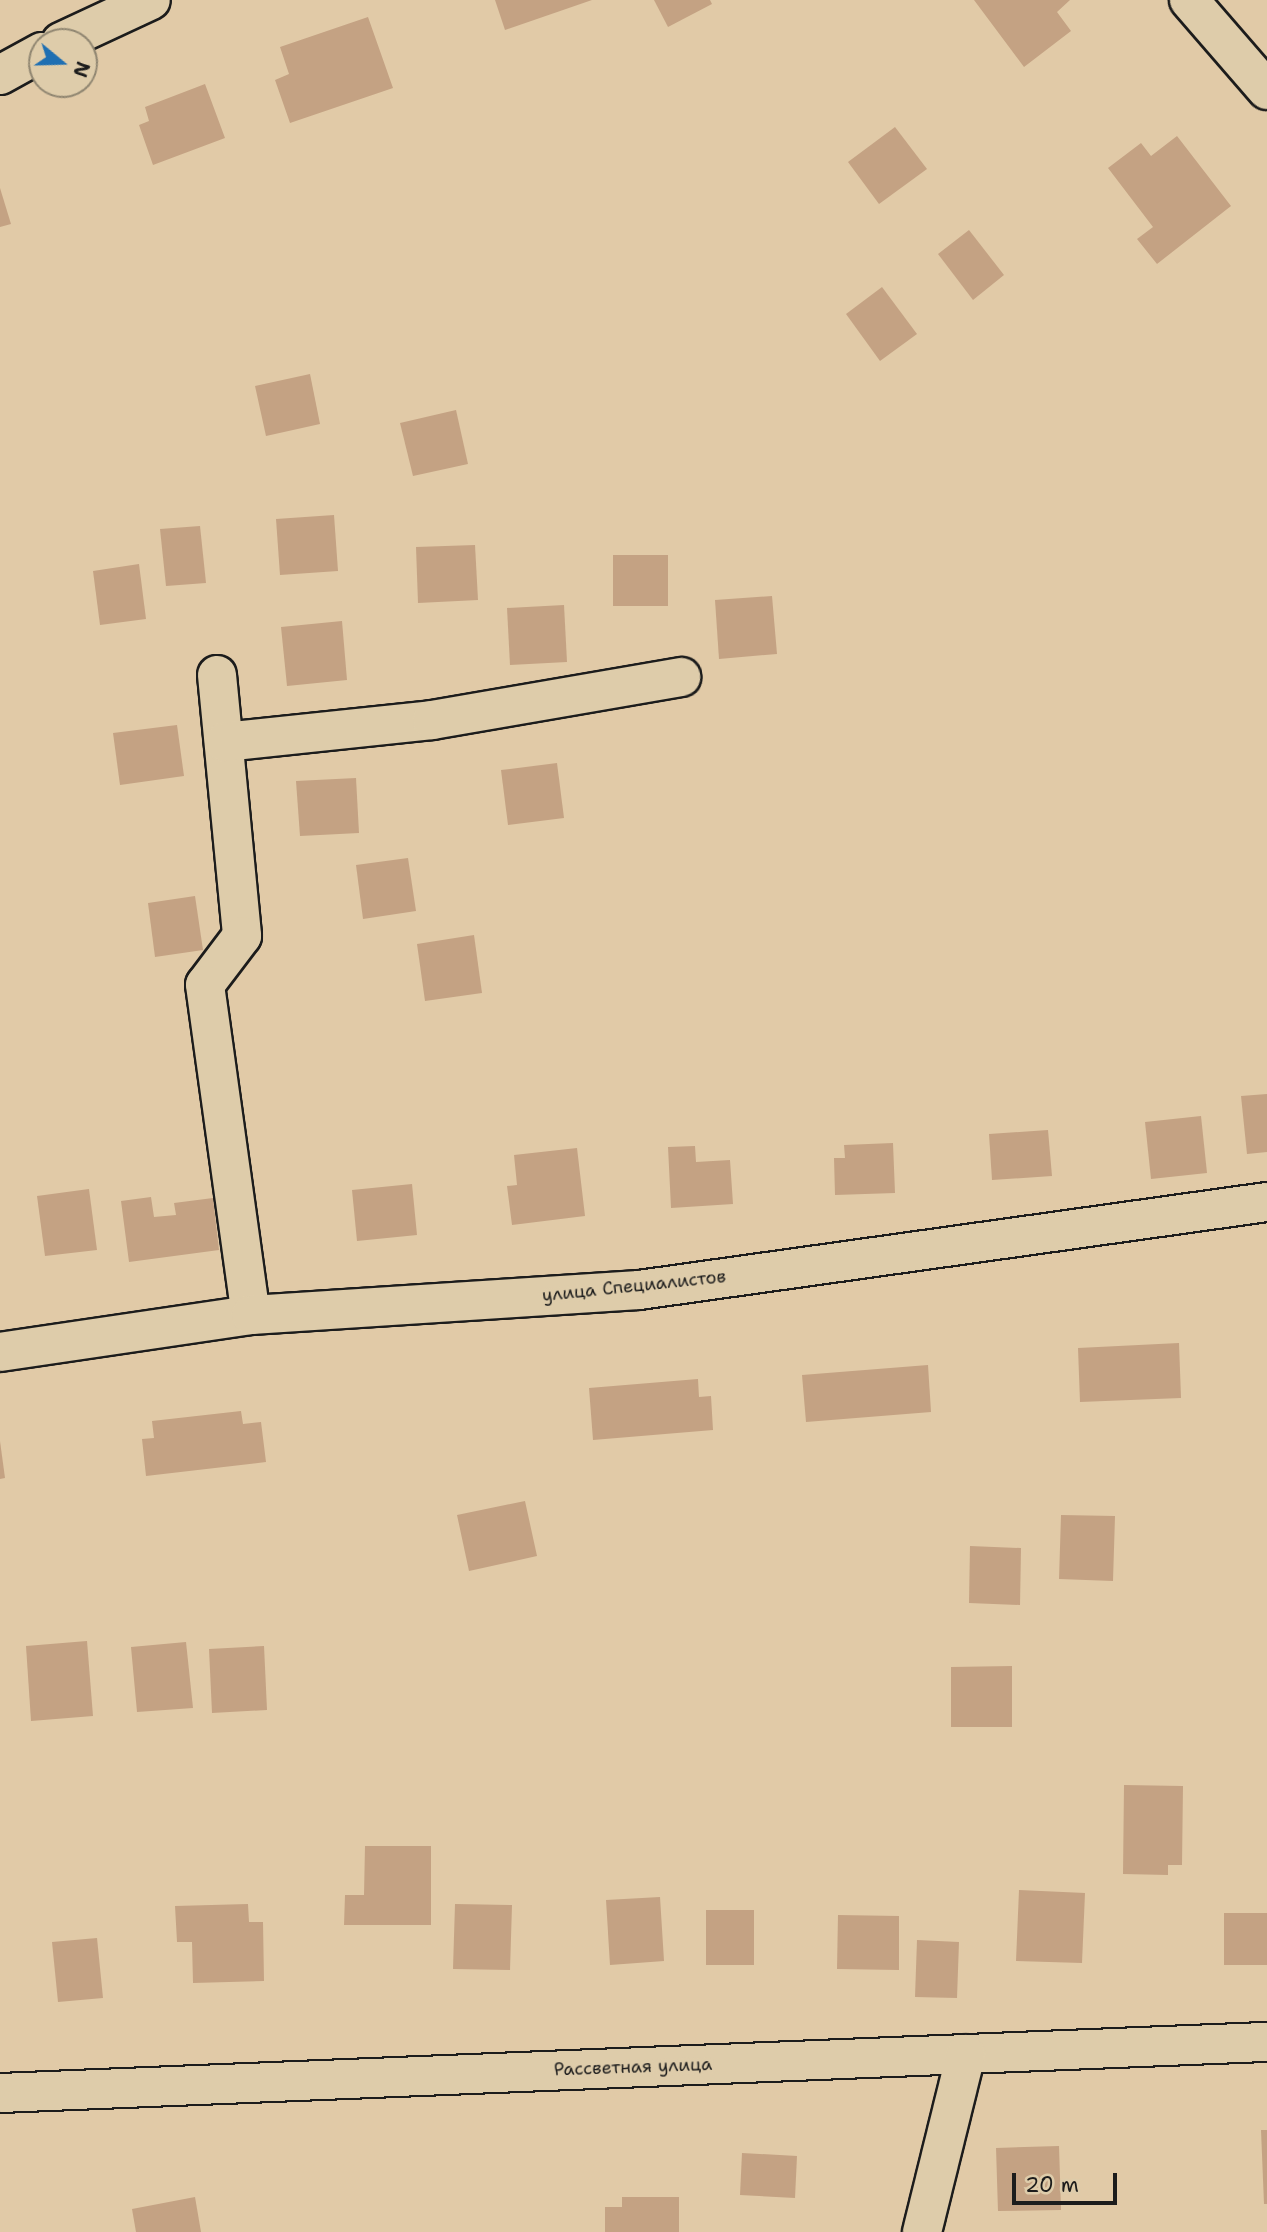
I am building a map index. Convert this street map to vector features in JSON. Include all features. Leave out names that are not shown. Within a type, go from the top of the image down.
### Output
[{"type":"street","points":[[91,28],[151,0]]},
{"type":"street","points":[[1189,0],[1267,90]]},
{"type":"street","points":[[0,75],[28,60]]},
{"type":"street","points":[[217,675],[242,936],[205,985],[251,1315]]},
{"type":"street","points":[[224,742],[432,720],[681,677]]},
{"type":"street","name":"улица Специалистов","points":[[0,1352],[251,1315],[639,1290],[1267,1202]]},
{"type":"street","name":"Рассветная улица","points":[[0,2093],[1267,2042]]},
{"type":"street","points":[[922,2232],[966,2054]]},
{"type":"building","points":[[495,0],[592,0],[505,30]]},
{"type":"building","points":[[654,0],[710,0],[712,4],[668,27]]},
{"type":"building","points":[[974,0],[1070,0],[1057,12],[1071,31],[1024,67]]},
{"type":"building","points":[[368,17],[393,88],[290,123],[275,80],[289,74],[280,47]]},
{"type":"building","points":[[205,84],[225,138],[153,165],[139,125],[149,121],[145,107]]},
{"type":"building","points":[[895,127],[927,169],[879,204],[848,162]]},
{"type":"building","points":[[1177,136],[1231,206],[1157,264],[1137,239],[1153,227],[1108,168],[1141,143],[1151,156]]},
{"type":"building","points":[[0,188],[11,224],[0,227]]},
{"type":"building","points":[[969,230],[1004,275],[973,300],[938,254]]},
{"type":"building","points":[[882,287],[917,334],[880,361],[846,314]]},
{"type":"building","points":[[310,374],[320,424],[266,436],[255,386]]},
{"type":"building","points":[[456,410],[468,464],[413,476],[400,423]]},
{"type":"building","points":[[334,515],[338,571],[280,575],[276,519]]},
{"type":"building","points":[[200,526],[206,583],[166,586],[160,529]]},
{"type":"building","points":[[475,545],[478,600],[418,603],[416,547]]},
{"type":"building","points":[[613,555],[668,555],[668,606],[613,606]]},
{"type":"building","points":[[139,564],[146,619],[100,625],[93,571]]},
{"type":"building","points":[[772,596],[777,654],[719,659],[715,600]]},
{"type":"building","points":[[564,605],[567,662],[510,665],[507,608]]},
{"type":"building","points":[[342,621],[347,680],[287,686],[281,627]]},
{"type":"building","points":[[177,725],[184,776],[120,785],[113,733]]},
{"type":"building","points":[[557,763],[564,818],[508,825],[501,770]]},
{"type":"building","points":[[356,778],[359,833],[300,836],[296,781]]},
{"type":"building","points":[[408,858],[416,911],[363,919],[356,865]]},
{"type":"building","points":[[195,896],[203,950],[155,957],[148,903]]},
{"type":"building","points":[[474,935],[482,993],[425,1001],[417,944]]},
{"type":"building","points":[[1267,1094],[1267,1152],[1247,1154],[1241,1096]]},
{"type":"building","points":[[1201,1116],[1207,1173],[1151,1179],[1145,1122]]},
{"type":"building","points":[[1048,1130],[1052,1176],[992,1180],[989,1134]]},
{"type":"building","points":[[893,1143],[895,1193],[835,1195],[834,1158],[845,1158],[844,1145]]},
{"type":"building","points":[[695,1146],[696,1162],[730,1160],[733,1204],[671,1208],[668,1147]]},
{"type":"building","points":[[577,1148],[585,1216],[512,1225],[507,1186],[517,1185],[514,1155]]},
{"type":"building","points":[[412,1184],[417,1235],[357,1241],[352,1190]]},
{"type":"building","points":[[89,1189],[97,1250],[45,1256],[37,1196]]},
{"type":"building","points":[[151,1197],[154,1217],[176,1215],[174,1203],[213,1198],[219,1250],[129,1262],[121,1201]]},
{"type":"building","points":[[1179,1343],[1181,1398],[1080,1402],[1078,1348]]},
{"type":"building","points":[[928,1365],[931,1412],[806,1422],[802,1375]]},
{"type":"building","points":[[698,1379],[699,1397],[711,1396],[713,1430],[593,1440],[589,1388]]},
{"type":"building","points":[[241,1411],[243,1424],[261,1422],[266,1462],[146,1476],[142,1439],[154,1438],[152,1421]]},
{"type":"building","points":[[0,1441],[5,1478],[0,1479]]},
{"type":"building","points":[[525,1501],[537,1556],[469,1571],[457,1515]]},
{"type":"building","points":[[1061,1515],[1115,1516],[1113,1581],[1059,1579]]},
{"type":"building","points":[[970,1546],[1021,1548],[1020,1605],[969,1603]]},
{"type":"building","points":[[87,1641],[93,1716],[31,1721],[26,1646]]},
{"type":"building","points":[[186,1642],[193,1708],[137,1712],[131,1647]]},
{"type":"building","points":[[264,1646],[267,1710],[212,1713],[209,1649]]},
{"type":"building","points":[[1012,1666],[1012,1727],[951,1727],[951,1667]]},
{"type":"building","points":[[1124,1785],[1183,1786],[1182,1865],[1168,1865],[1168,1875],[1123,1874]]},
{"type":"building","points":[[365,1846],[431,1846],[431,1925],[344,1925],[345,1895],[364,1895]]},
{"type":"building","points":[[1019,1890],[1085,1893],[1082,1963],[1016,1961]]},
{"type":"building","points":[[660,1897],[664,1961],[610,1965],[606,1900]]},
{"type":"building","points":[[248,1904],[249,1922],[263,1922],[264,1981],[193,1983],[192,1942],[177,1942],[175,1906]]},
{"type":"building","points":[[455,1904],[512,1905],[510,1970],[453,1969]]},
{"type":"building","points":[[706,1910],[754,1910],[754,1965],[706,1965]]},
{"type":"building","points":[[1224,1913],[1267,1913],[1267,1965],[1224,1965]]},
{"type":"building","points":[[838,1915],[899,1916],[899,1970],[837,1969]]},
{"type":"building","points":[[97,1938],[103,1998],[58,2002],[52,1942]]},
{"type":"building","points":[[917,1940],[959,1942],[957,1998],[915,1997]]},
{"type":"building","points":[[1261,2130],[1267,2130],[1267,2204],[1264,2204]]},
{"type":"building","points":[[1059,2146],[1061,2210],[998,2211],[996,2148]]},
{"type":"building","points":[[742,2153],[797,2156],[795,2198],[740,2195]]},
{"type":"building","points":[[195,2197],[201,2232],[136,2232],[132,2209]]},
{"type":"building","points":[[622,2197],[679,2197],[679,2232],[605,2232],[605,2207],[622,2207]]}]
